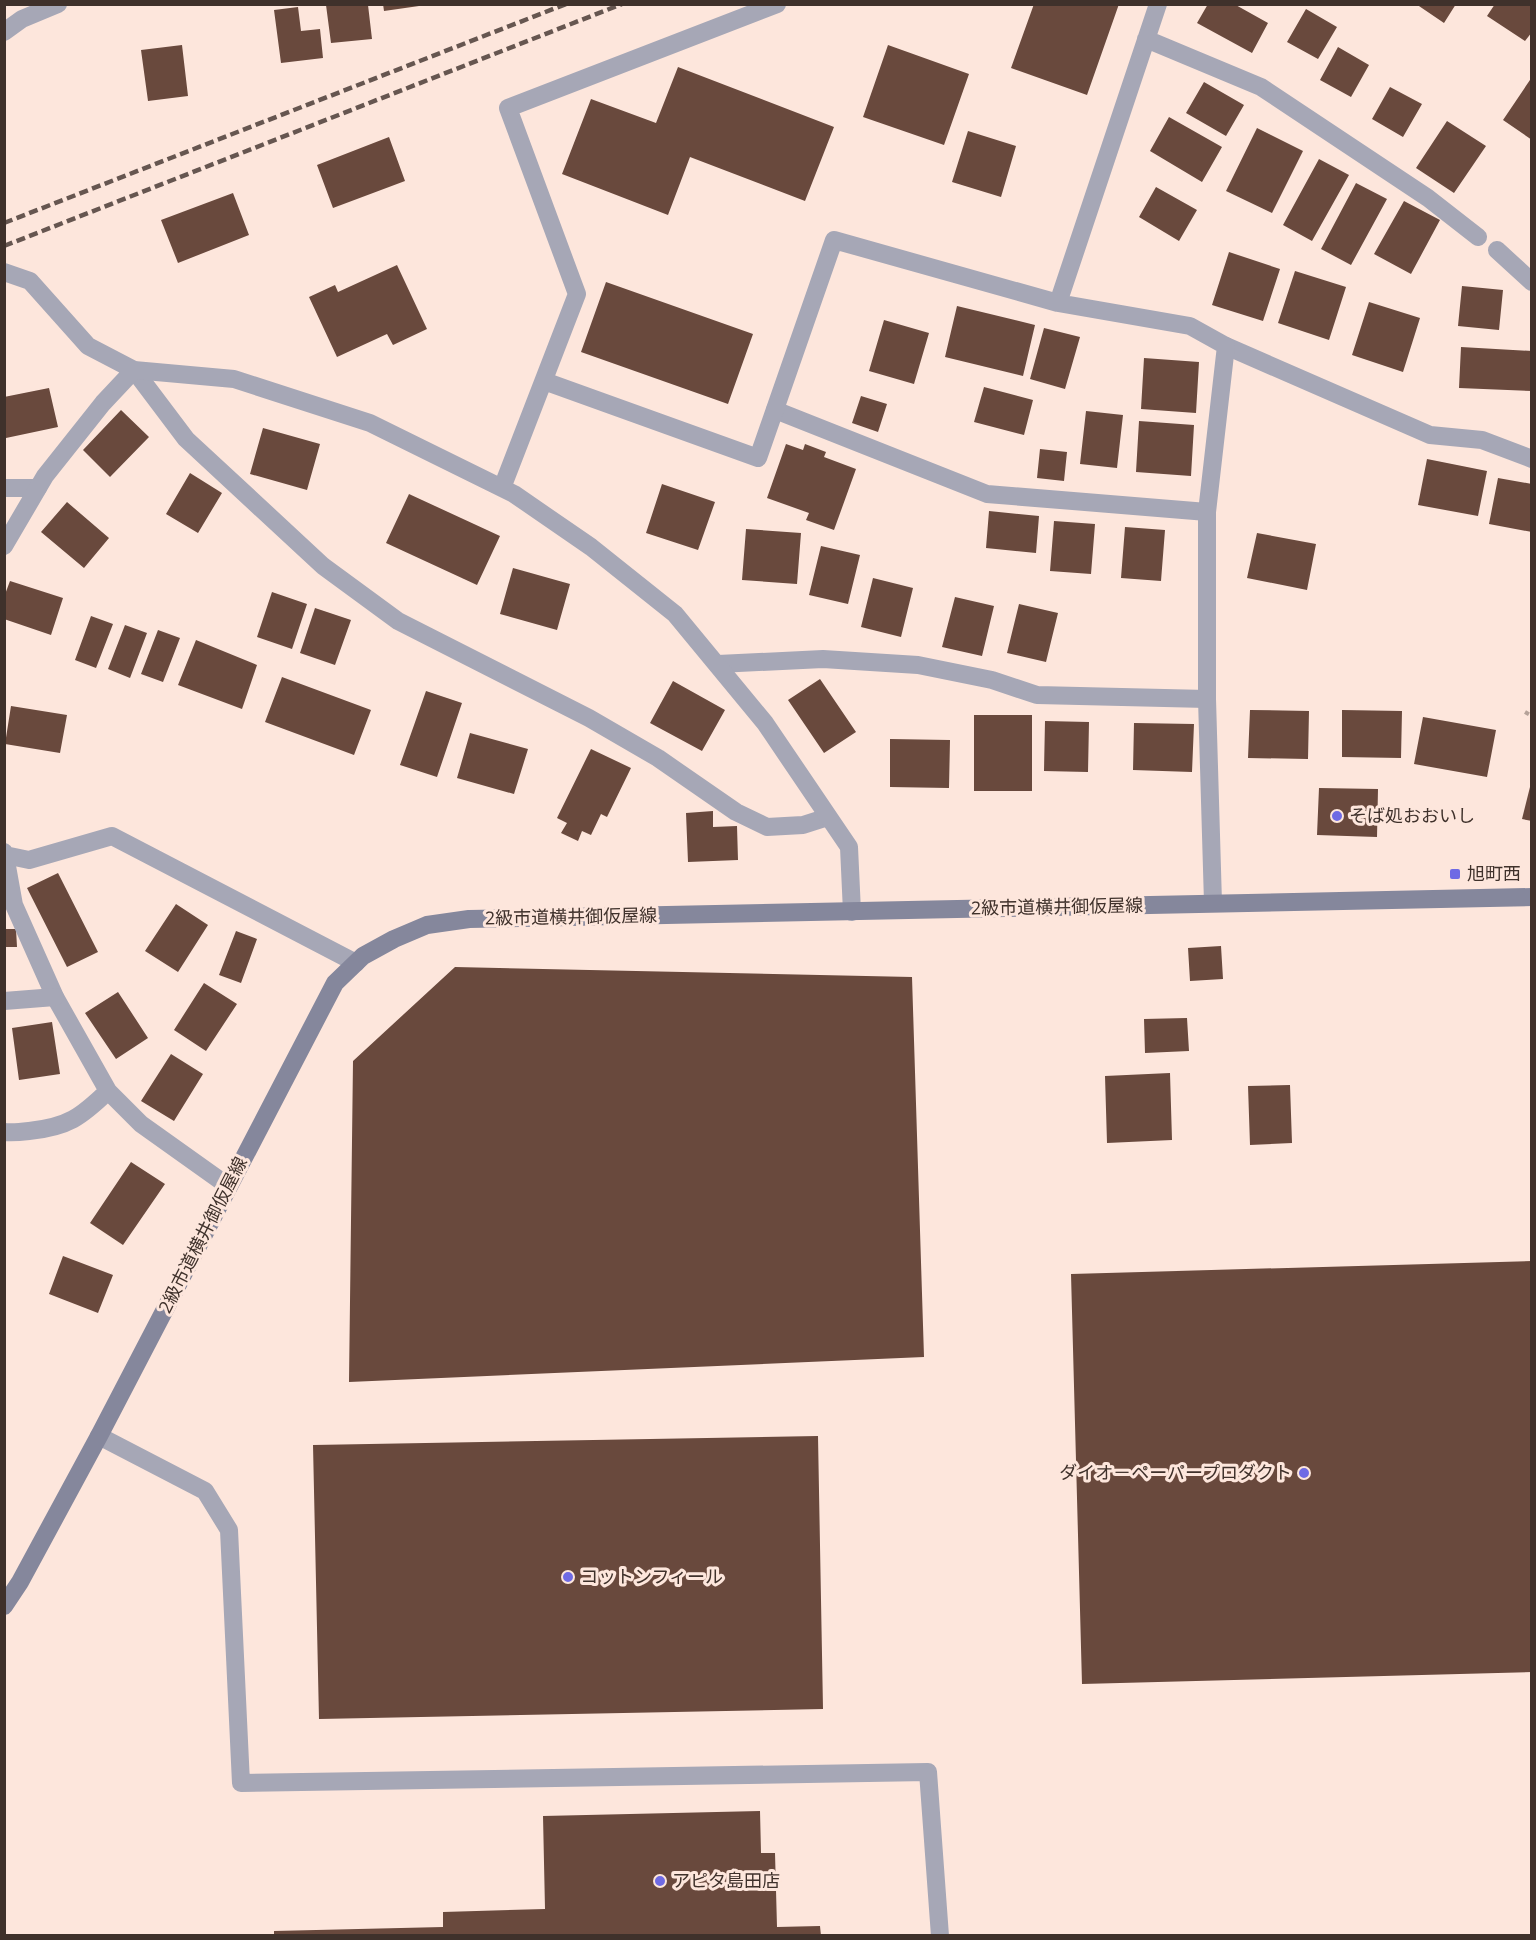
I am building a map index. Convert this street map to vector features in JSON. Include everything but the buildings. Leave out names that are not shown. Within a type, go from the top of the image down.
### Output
[{"type":"street","points":[[4,32],[22,19],[58,4]]},
{"type":"street","points":[[502,488],[578,294],[508,108],[777,4]]},
{"type":"street","points":[[1058,303],[1158,4]]},
{"type":"street","points":[[1146,39],[1261,87],[1428,198],[1478,237]]},
{"type":"street","points":[[544,381],[758,458],[834,240],[1058,303],[1190,326],[1226,346],[1430,435],[1482,440],[1532,459]]},
{"type":"street","points":[[1497,250],[1532,282]]},
{"type":"street","points":[[4,272],[30,281],[88,346],[134,370],[234,379],[370,423],[514,494],[591,547],[675,614],[765,723],[849,847],[852,912]]},
{"type":"street","points":[[1213,903],[1207,699],[1207,512],[1226,346]]},
{"type":"street","points":[[4,546],[45,476],[103,403],[134,370]]},
{"type":"street","points":[[134,370],[186,439],[323,566],[398,621],[589,718],[658,758],[736,812],[767,827],[803,825],[828,817]]},
{"type":"street","points":[[775,410],[987,494],[1207,512]]},
{"type":"street","points":[[4,488],[38,488]]},
{"type":"street","points":[[718,664],[823,659],[918,665],[992,680],[1037,695],[1207,699]]},
{"type":"street","points":[[228,1186],[141,1124],[108,1091],[55,997],[14,906],[5,854],[29,860],[112,836],[356,963]]},
{"type":"street","name":"2級市道横井御仮屋線","points":[[4,1606],[20,1582],[99,1436],[334,983],[363,956],[394,939],[427,925],[469,919],[1532,897]]},
{"type":"street","points":[[4,1000],[55,997]]},
{"type":"street","points":[[4,1132],[60,1127],[84,1113],[108,1091]]},
{"type":"street","points":[[99,1436],[205,1491],[229,1530],[241,1783],[928,1772],[940,1935]]},
{"type":"path","points":[[1525,712],[1532,716]]},
{"type":"railway","points":[[4,223],[566,4]]},
{"type":"railway","points":[[4,246],[622,4]]},
{"type":"place","name":"そば処おおいし","points":[[1337,816]]},
{"type":"place","name":"旭町西","points":[[1455,874]]},
{"type":"place","name":"ダイオ－ペーパープロダクト","points":[[1304,1473]]},
{"type":"place","name":"コットンフィール","points":[[568,1577]]},
{"type":"place","name":"アピタ島田店","points":[[660,1881]]}]
